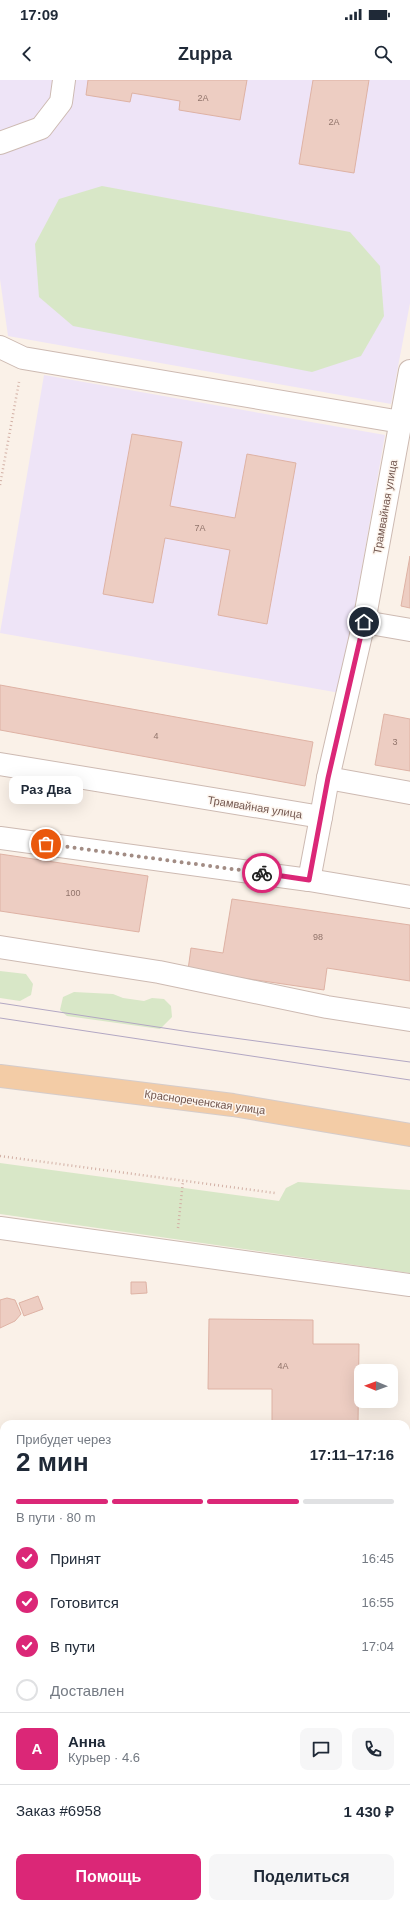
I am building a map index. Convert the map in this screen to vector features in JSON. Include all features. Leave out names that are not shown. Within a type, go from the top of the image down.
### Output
[{"type":"main road","name":"Краснореченская улица","points":[[0,1076],[233,1105],[410,1134]]},
{"type":"street","points":[[0,143],[41,128],[61,102],[64,80]]},
{"type":"street","points":[[0,346],[23,358],[401,422]]},
{"type":"street","name":"Трамвайная улица","points":[[0,764],[321,817],[328,778],[402,462],[401,422],[410,371]]},
{"type":"street","points":[[364,622],[410,630]]},
{"type":"street","points":[[328,778],[410,793]]},
{"type":"street","points":[[309,880],[321,817]]},
{"type":"street","points":[[0,838],[309,880],[410,897]]},
{"type":"street","points":[[0,947],[159,972],[327,1007],[410,1020]]},
{"type":"street","points":[[0,1228],[410,1285]]},
{"type":"path","points":[[0,485],[23,358]]},
{"type":"path","points":[[0,1156],[275,1193]]},
{"type":"path","points":[[175,1252],[183,1181]]},
{"type":"shaded area","points":[[0,80],[410,80],[410,303],[391,404],[8,336],[0,279]]},
{"type":"shaded area","points":[[44,375],[385,435],[340,693],[0,633]]},
{"type":"green space","points":[[102,186],[350,232],[380,266],[384,316],[361,356],[312,372],[73,326],[39,297],[35,244],[59,199]]},
{"type":"green space","points":[[0,971],[26,974],[33,984],[31,995],[20,1001],[0,998]]},
{"type":"green space","points":[[74,992],[113,994],[123,998],[144,1001],[152,998],[164,999],[171,1006],[172,1017],[160,1029],[67,1016],[60,1010],[63,997]]},
{"type":"green space","points":[[0,1163],[279,1201],[286,1188],[298,1182],[410,1190],[410,1273],[0,1214]]},
{"type":"building","points":[[88,80],[247,80],[240,120],[179,110],[180,101],[132,93],[130,102],[86,95]]},
{"type":"building","points":[[313,80],[369,80],[354,173],[299,164]]},
{"type":"building","points":[[132,434],[182,442],[170,506],[235,518],[247,454],[296,463],[267,624],[218,615],[230,550],[165,538],[153,603],[103,594]]},
{"type":"building","points":[[410,556],[410,608],[401,606]]},
{"type":"building","points":[[0,685],[313,742],[305,786],[0,730]]},
{"type":"building","points":[[384,714],[410,719],[410,771],[375,765]]},
{"type":"building","points":[[0,854],[148,876],[139,932],[0,911]]},
{"type":"building","points":[[232,899],[410,925],[410,981],[327,968],[324,990],[188,970],[191,948],[223,953]]},
{"type":"building","points":[[131,1282],[146,1282],[147,1293],[131,1294]]},
{"type":"building","points":[[38,1296],[43,1309],[24,1316],[19,1303]]},
{"type":"building","points":[[7,1298],[15,1300],[21,1314],[15,1321],[0,1328],[0,1300]]},
{"type":"building","points":[[209,1319],[313,1320],[313,1344],[359,1344],[359,1364],[354,1364],[354,1408],[358,1408],[358,1420],[272,1420],[272,1389],[208,1389]]},
{"type":"tram line","points":[[0,1003],[190,1032],[410,1062]]},
{"type":"tram line","points":[[0,1018],[410,1080]]},
{"type":"way so far","points":[[46,844],[262,873]]},
{"type":"place","name":"Раз Два","points":[[46,844]]},
{"type":"route","points":[[262,873],[309,880],[328,778],[364,622]]}]
